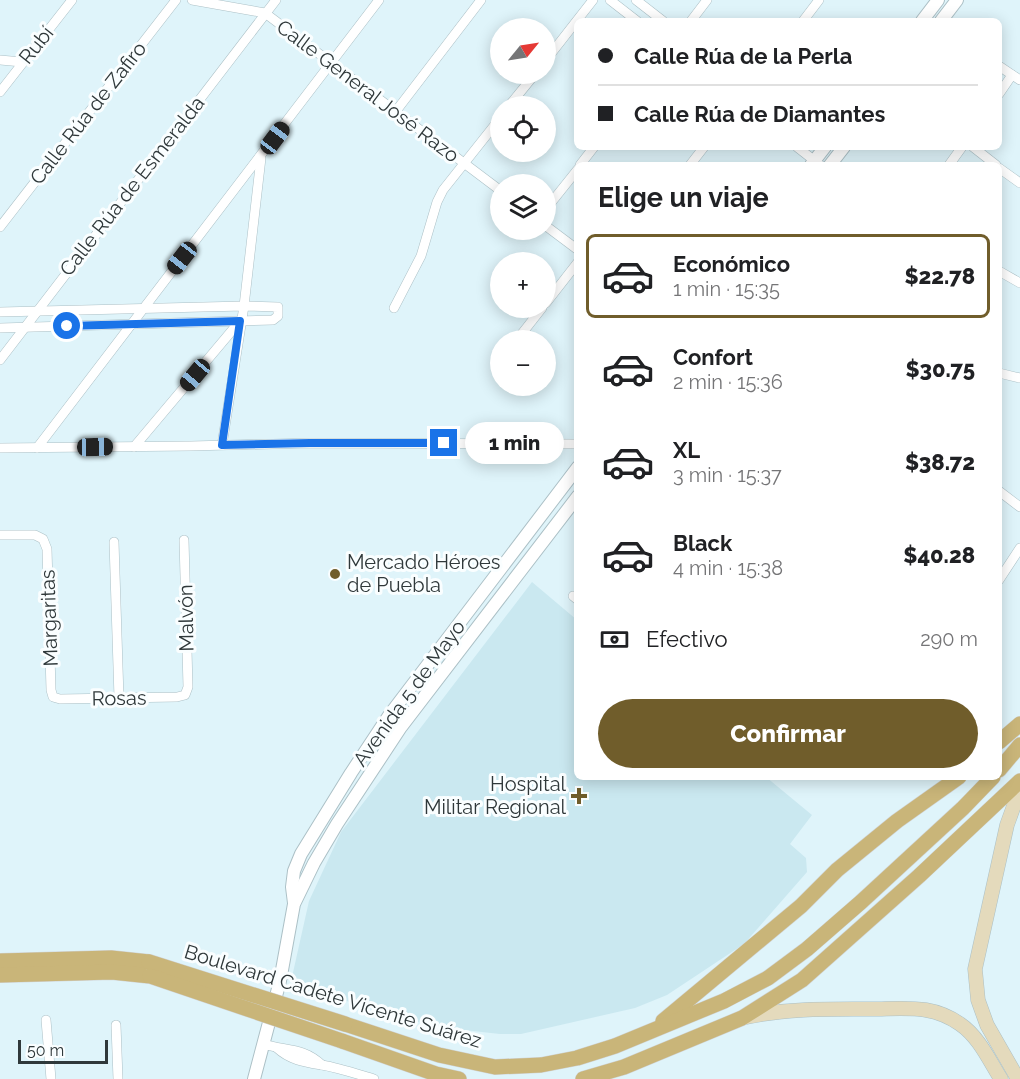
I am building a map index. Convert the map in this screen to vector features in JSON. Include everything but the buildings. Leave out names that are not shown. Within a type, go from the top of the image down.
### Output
[{"type":"main road","points":[[1002,739],[1020,724]]},
{"type":"main road","points":[[1002,766],[1020,745]]},
{"type":"main road","points":[[639,1035],[674,1013],[801,906],[837,870],[955,780]]},
{"type":"main road","name":"Boulevard Cadete Vicente Suárez","points":[[0,961],[111,958],[345,1024],[439,1055],[495,1067],[541,1065],[577,1058],[615,1046],[724,1001],[768,978],[807,949],[861,902],[990,780]]},
{"type":"main road","points":[[583,1079],[624,1068],[742,1018],[802,980],[936,861],[1020,781]]},
{"type":"main road","points":[[1018,1079],[995,1041],[984,1017],[976,989],[975,969],[1007,825],[1020,789]]},
{"type":"main road","name":"Boulevard Cadete Vicente Suárez","points":[[0,975],[149,969],[342,1041],[436,1074],[459,1079]]},
{"type":"main road","points":[[742,1018],[766,1013],[814,1009],[918,1009],[936,1012],[967,1030],[979,1043],[1001,1079]]},
{"type":"street","name":"Rubí","points":[[0,92],[72,0]]},
{"type":"street","name":"Calle Rúa de Zafiro","points":[[0,227],[176,0]]},
{"type":"street","name":"Calle General José Razo","points":[[192,0],[265,14],[490,183]]},
{"type":"street","name":"Calle Rúa de Esmeralda","points":[[0,360],[276,0]]},
{"type":"street","points":[[37,448],[129,324],[261,156],[379,0]]},
{"type":"street","points":[[396,111],[481,0]]},
{"type":"street","points":[[580,18],[594,0]]},
{"type":"street","points":[[610,0],[633,18]]},
{"type":"street","points":[[636,0],[659,18]]},
{"type":"street","points":[[693,18],[707,0]]},
{"type":"street","points":[[804,18],[819,0]]},
{"type":"street","points":[[924,18],[938,0]]},
{"type":"street","points":[[943,18],[957,0]]},
{"type":"street","points":[[556,48],[574,25]]},
{"type":"street","points":[[0,60],[22,62]]},
{"type":"street","points":[[1002,68],[1016,77],[1002,91]]},
{"type":"street","points":[[517,96],[527,84]]},
{"type":"street","points":[[394,308],[421,256],[437,202],[443,190],[490,131]]},
{"type":"street","points":[[582,162],[592,150]]},
{"type":"street","points":[[692,162],[702,150]]},
{"type":"street","points":[[800,150],[813,162]]},
{"type":"street","points":[[977,150],[992,162]]},
{"type":"street","points":[[222,445],[244,306],[261,156]]},
{"type":"street","points":[[1002,170],[1020,183]]},
{"type":"street","points":[[556,196],[574,174]]},
{"type":"street","points":[[556,234],[574,247]]},
{"type":"street","points":[[556,290],[574,267]]},
{"type":"street","points":[[1002,273],[1020,283]]},
{"type":"street","points":[[0,312],[244,306],[278,307],[279,313],[273,320],[0,328]]},
{"type":"street","points":[[525,330],[534,318]]},
{"type":"street","points":[[134,447],[240,321]]},
{"type":"street","points":[[1002,374],[1020,378]]},
{"type":"street","points":[[0,448],[310,443],[574,444]]},
{"type":"street","name":"Avenida 5 de Mayo","points":[[294,904],[292,887],[294,871],[301,854],[351,773],[388,717],[574,472]]},
{"type":"street","points":[[1002,493],[1020,507]]},
{"type":"street","name":"Avenida 5 de Mayo","points":[[254,1079],[280,981],[294,904],[314,863],[364,781],[401,727],[574,501]]},
{"type":"street","name":"Margaritas","points":[[0,536],[35,535],[43,539],[47,549],[53,698]]},
{"type":"street","name":"Malvón","points":[[184,540],[188,687],[185,695]]},
{"type":"street","points":[[114,542],[120,698]]},
{"type":"street","points":[[1002,575],[1020,548]]},
{"type":"street","name":"Rosas","points":[[53,698],[177,697],[185,695]]},
{"type":"street","points":[[351,773],[364,781]]},
{"type":"street","points":[[46,1020],[51,1079]]},
{"type":"street","points":[[116,1025],[118,1079]]},
{"type":"street","points":[[263,1044],[277,1048],[285,1056],[308,1064],[322,1065],[374,1079]]},
{"type":"shaded area","name":"Hospital Militar Regional","points":[[532,582],[574,617],[574,780],[770,780],[812,815],[790,844],[806,858],[807,872],[744,944],[667,995],[635,1008],[521,1034],[446,1028],[391,1016],[323,993],[292,977],[309,901],[341,832]]},
{"type":"place","name":"Mercado Héroes de Puebla","points":[[335,574]]},
{"type":"place","name":"Hospital Militar Regional","points":[[579,796]]},
{"type":"route","points":[[67,326],[240,321],[222,445],[444,443]]}]
